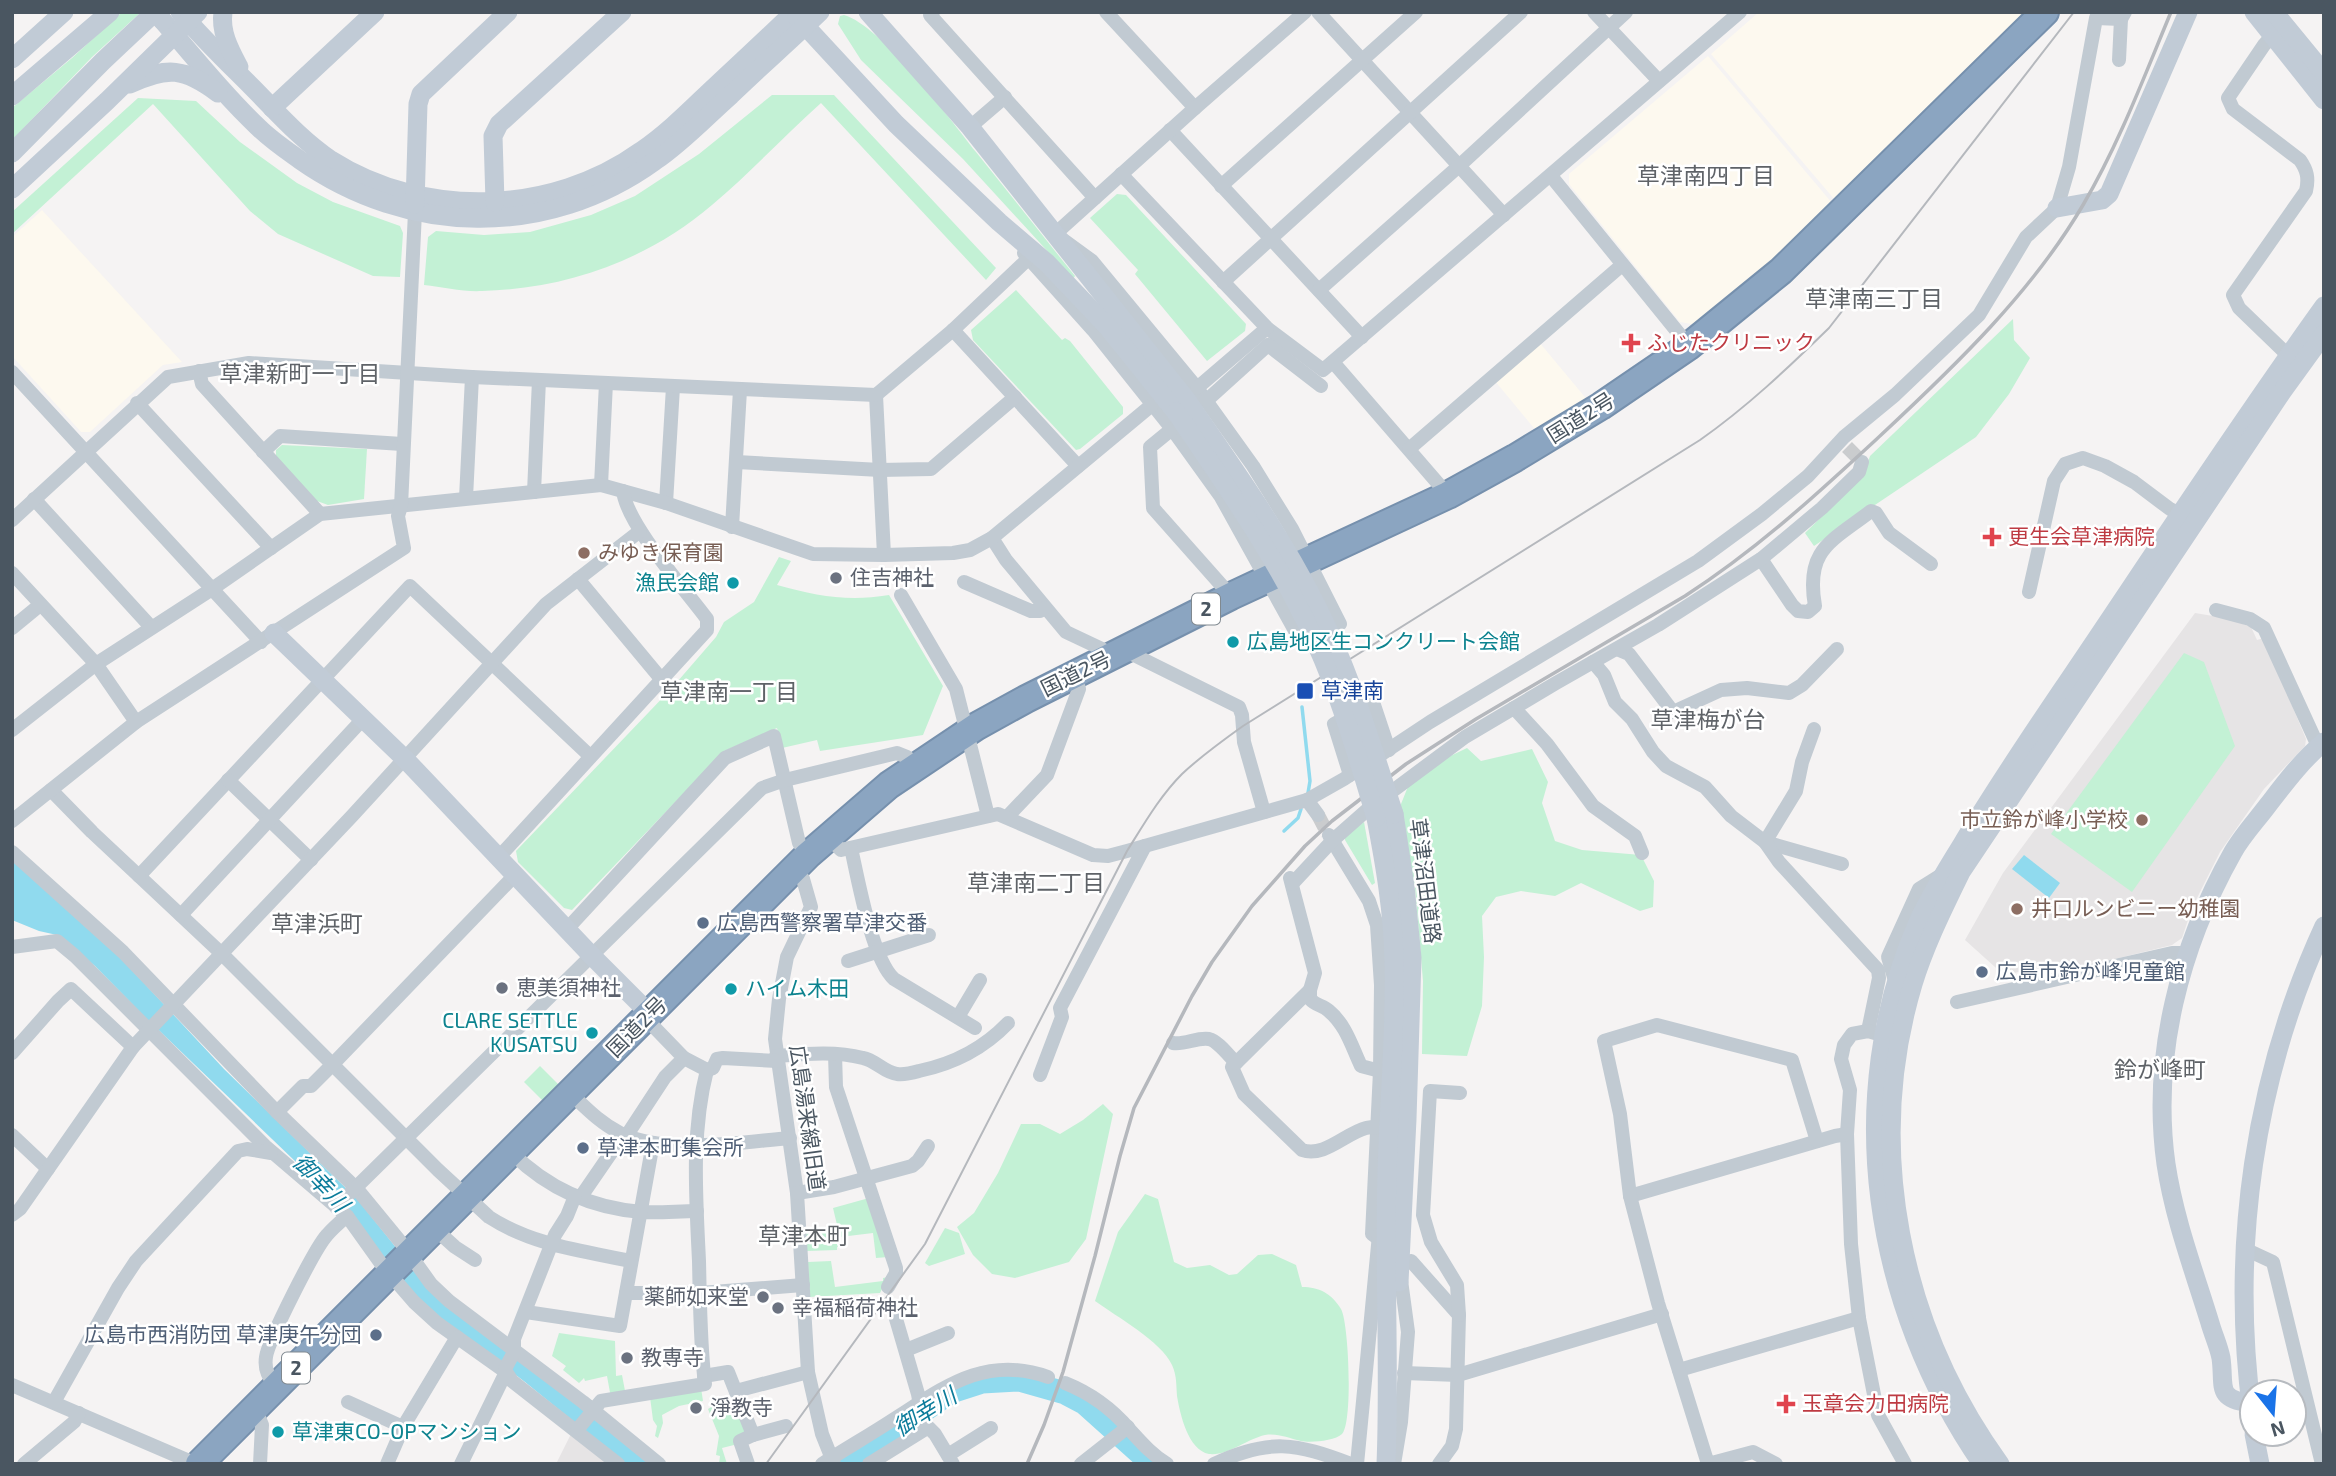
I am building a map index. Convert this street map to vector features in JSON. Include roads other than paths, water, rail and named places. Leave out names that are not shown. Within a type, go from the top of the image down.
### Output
[{"type":"highway","name":"国道2号","points":[[197,1464],[801,862],[839,842],[914,766],[1026,699],[1231,596],[1448,495],[1590,413],[1689,346],[1781,271],[2045,12]]},
{"type":"street","points":[[12,96],[110,12]]},
{"type":"street","points":[[223,12],[222,21],[230,51],[251,86]]},
{"type":"street","points":[[272,108],[375,12]]},
{"type":"street","points":[[12,821],[136,722],[404,548],[398,516],[401,506],[418,104],[421,94],[508,12]]},
{"type":"street","points":[[495,202],[493,136],[499,124],[622,12]]},
{"type":"street","points":[[801,15],[897,124],[999,222],[1047,263],[1188,406],[1253,466],[1309,561],[1340,624],[1303,645],[1221,497],[1188,406],[970,127],[867,12]]},
{"type":"street","points":[[883,12],[914,65]]},
{"type":"street","points":[[933,12],[930,15],[1095,198]]},
{"type":"street","points":[[1106,12],[1195,108]]},
{"type":"street","points":[[1055,234],[1305,12]]},
{"type":"street","points":[[1318,12],[1504,215]]},
{"type":"street","points":[[1221,186],[1416,12]]},
{"type":"street","points":[[1223,282],[1521,12]]},
{"type":"street","points":[[1594,12],[1659,82]]},
{"type":"street","points":[[1319,290],[1626,12]]},
{"type":"street","points":[[1121,174],[1267,328],[1323,370],[1740,12]]},
{"type":"street","points":[[2057,208],[2102,200],[2109,194],[2188,12]]},
{"type":"street","points":[[12,59],[62,14]]},
{"type":"street","points":[[173,18],[251,86],[306,141],[332,160],[415,203],[462,218],[508,217],[562,207],[605,191],[642,170],[677,144],[801,15]]},
{"type":"street","points":[[12,189],[127,85],[145,77],[178,71],[208,86],[305,163],[339,185],[374,201],[495,202],[537,196],[578,184],[610,170],[640,152],[801,15]]},
{"type":"street","points":[[1815,469],[1844,438],[1895,396],[1979,315],[2026,237],[2057,208],[2069,167],[2096,18],[2123,16],[2119,60]]},
{"type":"street","points":[[107,101],[173,18]]},
{"type":"street","points":[[173,18],[258,127]]},
{"type":"street","points":[[12,153],[103,61],[173,18]]},
{"type":"street","points":[[2268,19],[2324,73]]},
{"type":"street","points":[[2268,19],[2324,100]]},
{"type":"street","points":[[2268,19],[2264,45],[2228,98],[2233,109],[2300,160],[2306,169],[2308,181],[2306,191],[2233,295],[2239,308],[2294,361]]},
{"type":"street","points":[[970,127],[1005,97]]},
{"type":"street","points":[[1170,130],[1362,337]]},
{"type":"street","points":[[1551,176],[1689,346]]},
{"type":"street","points":[[999,222],[1153,404]]},
{"type":"street","points":[[12,520],[168,377],[249,363],[472,377],[876,396],[953,330],[1029,258]]},
{"type":"street","points":[[1409,449],[1622,265]]},
{"type":"street","points":[[1884,1036],[1913,984],[1929,939],[1961,872],[2294,361],[2324,306]]},
{"type":"street","points":[[1231,596],[1153,508],[1150,447],[1267,328]]},
{"type":"street","points":[[953,330],[1078,466]]},
{"type":"street","points":[[1982,1464],[1944,1401],[1919,1349],[1895,1283],[1877,1186],[1877,1104],[1884,1036],[1896,984],[1919,920],[1981,811],[2180,514],[2294,361],[2324,334]]},
{"type":"street","points":[[12,730],[96,664],[212,589],[320,514],[601,485],[666,503],[813,554],[884,555],[970,550],[992,538],[1153,404],[1188,406],[1268,345],[1321,386]]},
{"type":"street","points":[[1333,362],[1448,495]]},
{"type":"street","points":[[199,371],[202,384],[320,514]]},
{"type":"street","points":[[12,372],[212,589],[323,681],[405,759],[642,1006],[654,1027],[684,1058],[707,1070],[713,1069],[717,1059],[723,1058],[835,1054],[866,1058],[894,1074],[899,1074],[934,1068],[965,1056],[1008,1023]]},
{"type":"street","points":[[466,498],[472,377]]},
{"type":"street","points":[[534,492],[539,380]]},
{"type":"street","points":[[601,485],[606,383]]},
{"type":"street","points":[[666,503],[673,387]]},
{"type":"street","points":[[732,527],[740,390]]},
{"type":"street","points":[[876,396],[884,555]]},
{"type":"street","points":[[737,462],[880,470],[931,469],[1015,397]]},
{"type":"street","points":[[137,403],[271,548]]},
{"type":"street","name":"草津沼田道路","points":[[1188,406],[1305,620],[1385,816],[1405,886],[1412,958],[1405,1266],[1388,1415]]},
{"type":"street","points":[[263,452],[280,436],[402,444]]},
{"type":"street","points":[[975,1028],[894,979],[886,970],[839,842],[998,814],[1093,855],[1108,856],[1307,800],[1430,722],[1698,561],[1847,447]]},
{"type":"street","points":[[2029,592],[2054,481],[2065,464],[2083,458],[2105,466],[2134,482],[2180,514]]},
{"type":"street","points":[[1380,1071],[1361,1066],[1344,1028],[1327,1008],[1316,1006],[1310,999],[1315,973],[1291,881],[1330,837],[1465,737],[1713,591],[1761,558],[1822,508],[1859,472],[1862,462]]},
{"type":"street","points":[[499,857],[707,630],[707,619],[640,531],[624,503],[623,491]]},
{"type":"street","points":[[34,499],[151,627]]},
{"type":"street","points":[[1761,558],[1792,605],[1798,611],[1808,612],[1815,606],[1813,567],[1823,549],[1871,511],[1876,513],[1889,533],[1931,564]]},
{"type":"street","points":[[12,1215],[20,1209],[133,1047],[311,860],[546,604],[640,531]]},
{"type":"street","points":[[992,538],[1006,560],[1066,632],[1239,707],[1244,742],[1264,812]]},
{"type":"street","points":[[12,573],[96,664],[136,722]]},
{"type":"street","points":[[578,579],[662,680]]},
{"type":"street","points":[[964,582],[1031,611],[1045,608]]},
{"type":"street","points":[[139,876],[410,586],[590,756]]},
{"type":"street","points":[[901,595],[956,689],[988,816]]},
{"type":"street","points":[[12,628],[40,605]]},
{"type":"street","points":[[2216,610],[2250,619],[2264,628],[2321,744],[2296,769],[2234,850],[2198,921],[2186,953],[2173,1006],[2162,1080],[2166,1165],[2179,1222],[2221,1358],[2221,1383],[2228,1397],[2238,1403]]},
{"type":"street","points":[[1617,649],[1629,654],[1672,712],[1721,690],[1746,688],[1789,693],[1802,685],[1837,649]]},
{"type":"street","points":[[1592,662],[1604,676],[1615,702],[1632,719],[1659,759],[1674,771],[1705,787],[1731,816],[1765,842],[1779,862],[1878,970],[1892,1104],[1892,1184],[1909,1277],[1933,1347],[1981,1437],[2000,1464]]},
{"type":"street","points":[[1007,817],[1047,775],[1079,690],[1075,675]]},
{"type":"street","points":[[1350,775],[1334,724],[1373,702],[1389,750]]},
{"type":"street","points":[[1514,708],[1547,744],[1593,806],[1635,836],[1642,853]]},
{"type":"street","points":[[181,915],[363,719]]},
{"type":"street","points":[[1765,842],[1796,791],[1802,762],[1814,729]]},
{"type":"street","name":"広島湯来線旧道","points":[[567,929],[725,758],[774,736],[799,843],[803,879],[810,907],[790,948],[785,965],[775,1030],[776,1058],[797,1193],[808,1372],[830,1462]]},
{"type":"street","points":[[277,1387],[269,1379],[267,1370],[266,1359],[270,1345],[316,1252],[354,1191],[762,788],[897,753],[906,757],[914,766]]},
{"type":"street","points":[[228,780],[311,860]]},
{"type":"street","points":[[51,790],[222,954],[466,1198],[499,1223],[551,1245],[631,1261]]},
{"type":"street","points":[[1307,800],[1318,815]]},
{"type":"street","name":"草津沼田道路","points":[[1385,816],[1394,958],[1394,1042],[1387,1173],[1386,1464]]},
{"type":"street","points":[[1330,837],[1369,901],[1377,925],[1381,985],[1373,1234],[1376,1237]]},
{"type":"street","points":[[1765,842],[1842,864]]},
{"type":"street","points":[[1040,1075],[1062,1017],[1060,1008],[1145,846]]},
{"type":"street","points":[[12,852],[123,952],[172,1006],[354,1191],[399,1265],[414,1302],[505,1371],[512,1381],[578,1429],[618,1464]]},
{"type":"street","points":[[277,1112],[303,1086],[311,1086],[516,874]]},
{"type":"street","points":[[2249,1378],[2244,1290],[2251,1173],[2276,1051],[2302,972],[2324,926]]},
{"type":"street","points":[[848,961],[929,935]]},
{"type":"street","points":[[12,947],[57,941],[152,1027],[273,1153],[341,1209],[399,1265],[431,1284],[449,1301],[659,1464]]},
{"type":"street","points":[[1957,1002],[2172,953],[2186,953]]},
{"type":"street","points":[[958,1017],[980,980]]},
{"type":"street","points":[[12,1053],[71,989],[133,1047]]},
{"type":"street","points":[[1310,990],[1232,1067],[1244,1094],[1307,1152],[1323,1148],[1366,1128],[1378,1127]]},
{"type":"street","points":[[1776,1464],[1758,1460],[1754,1452],[1708,1464],[1662,1314],[1630,1196],[1620,1114],[1604,1041],[1657,1025],[1791,1060],[1817,1141]]},
{"type":"street","points":[[1884,1036],[1852,1034],[1843,1045],[1841,1059],[1850,1090],[1847,1134],[1851,1244],[1859,1318],[1878,1415],[1905,1464]]},
{"type":"street","points":[[1173,1042],[1179,1044],[1207,1039],[1213,1041],[1236,1063]]},
{"type":"street","points":[[835,1054],[836,1087],[896,1268],[888,1287]]},
{"type":"street","points":[[461,1464],[505,1371],[514,1339],[551,1245],[577,1197],[626,1135],[665,1077],[684,1058]]},
{"type":"street","points":[[578,1429],[601,1401],[705,1384],[696,1144],[699,1107],[707,1070]]},
{"type":"street","points":[[1440,1464],[1452,1446],[1456,1429],[1457,1285],[1432,1242],[1423,1215],[1430,1091],[1460,1093]]},
{"type":"street","points":[[570,1093],[593,1115],[626,1135],[653,1143],[696,1144],[790,1138]]},
{"type":"street","points":[[1630,1196],[1847,1134]]},
{"type":"street","points":[[12,1135],[48,1169]]},
{"type":"street","points":[[526,1312],[620,1326],[653,1143]]},
{"type":"street","points":[[797,1193],[912,1166],[919,1161],[928,1146]]},
{"type":"street","points":[[54,1402],[118,1287],[136,1261],[238,1150],[273,1153]]},
{"type":"street","points":[[511,1152],[541,1179],[577,1197],[642,1212],[697,1211]]},
{"type":"street","points":[[1357,1464],[1387,1173]]},
{"type":"street","points":[[435,1229],[475,1260]]},
{"type":"street","points":[[2245,1249],[2273,1262],[2322,1464]]},
{"type":"street","points":[[1405,1266],[1458,1315]]},
{"type":"street","points":[[1394,1464],[1401,1422],[1408,1332],[1405,1266]]},
{"type":"street","points":[[626,1293],[700,1293],[803,1285]]},
{"type":"street","points":[[894,1312],[926,1427],[935,1434],[951,1459],[991,1428]]},
{"type":"street","points":[[1404,1373],[1458,1375],[1662,1314]]},
{"type":"street","points":[[1679,1370],[1859,1318]]},
{"type":"street","points":[[906,1350],[948,1333]]},
{"type":"street","points":[[387,1464],[402,1427],[457,1337]]},
{"type":"street","points":[[830,1462],[954,1381],[978,1372],[1018,1369],[1048,1377]]},
{"type":"street","points":[[704,1376],[728,1372],[753,1435]]},
{"type":"street","points":[[736,1391],[808,1372]]},
{"type":"street","points":[[1065,1383],[1090,1394],[1123,1432],[1167,1464]]},
{"type":"street","points":[[12,1385],[197,1464]]},
{"type":"street","points":[[348,1402],[402,1427]]},
{"type":"street","points":[[255,1408],[262,1425],[260,1464]]},
{"type":"street","points":[[24,1464],[74,1422],[79,1413]]},
{"type":"street","points":[[748,1464],[740,1441],[786,1426]]},
{"type":"street","points":[[869,1464],[926,1427]]},
{"type":"street","points":[[1082,1464],[1123,1432]]},
{"type":"street","points":[[1214,1464],[1261,1446],[1272,1445],[1305,1448],[1351,1464]]},
{"type":"water","points":[[2024,855],[2060,883],[2049,898],[2012,869]]},
{"type":"water","points":[[12,860],[116,953],[224,1069],[358,1200],[414,1270],[652,1464],[626,1464],[525,1382],[417,1300],[346,1210],[95,966],[57,935],[12,920]]},
{"type":"waterway","points":[[1302,707],[1310,781],[1308,793]]},
{"type":"waterway","points":[[1284,831],[1298,818],[1301,809]]},
{"type":"waterway","name":"御幸川","points":[[846,1464],[951,1392],[982,1382],[1019,1380],[1065,1393],[1084,1403],[1152,1464]]},
{"type":"tunnel","points":[[1847,447],[1862,462]]},
{"type":"tunnel","points":[[1318,815],[1328,834]]},
{"type":"tram line","points":[[766,1464],[925,1244],[1127,851],[1182,774],[1243,726],[1700,440],[1751,401],[1829,328],[2074,12]]},
{"type":"railway","points":[[1027,1464],[1063,1372],[1134,1108],[1192,996],[1212,962],[1252,906],[1305,846],[1332,821],[1406,764],[1476,719],[1685,596],[1763,540],[1937,382],[1991,327],[2063,237],[2096,182],[2120,134],[2171,12]]},
{"type":"place","name":"ふじたクリニック","points":[[1631,343]]},
{"type":"place","name":"更生会草津病院","points":[[1992,537]]},
{"type":"place","name":"みゆき保育園","points":[[584,553]]},
{"type":"place","name":"住吉神社","points":[[836,578]]},
{"type":"place","name":"漁民会館","points":[[733,583]]},
{"type":"place","name":"広島地区生コンクリート会館","points":[[1233,642]]},
{"type":"place","name":"草津南","points":[[1305,691]]},
{"type":"place","name":"市立鈴が峰小学校","points":[[2142,820]]},
{"type":"place","name":"井口ルンビニー幼稚園","points":[[2017,909]]},
{"type":"place","name":"広島西警察署草津交番","points":[[703,923]]},
{"type":"place","name":"広島市鈴が峰児童館","points":[[1982,972]]},
{"type":"place","name":"恵美須神社","points":[[502,988]]},
{"type":"place","name":"ハイム木田","points":[[731,989]]},
{"type":"place","name":"CLARE SETTLE KUSATSU","points":[[592,1033]]},
{"type":"place","name":"草津本町集会所","points":[[583,1148]]},
{"type":"place","name":"薬師如来堂","points":[[763,1297]]},
{"type":"place","name":"幸福稲荷神社","points":[[778,1308]]},
{"type":"place","name":"広島市西消防団 草津庚午分団","points":[[376,1335]]},
{"type":"place","name":"教専寺","points":[[627,1358]]},
{"type":"place","name":"玉章会力田病院","points":[[1786,1404]]},
{"type":"place","name":"淨教寺","points":[[696,1408]]},
{"type":"place","name":"草津東CO-OPマンション","points":[[278,1432]]},
{"type":"district","name":"草津南四丁目","points":[[1706,176]]},
{"type":"district","name":"草津南三丁目","points":[[1874,299]]},
{"type":"district","name":"草津新町一丁目","points":[[300,374]]},
{"type":"district","name":"草津南一丁目","points":[[729,692]]},
{"type":"district","name":"草津梅が台","points":[[1708,720]]},
{"type":"district","name":"草津南二丁目","points":[[1036,883]]},
{"type":"district","name":"草津浜町","points":[[317,924]]},
{"type":"district","name":"鈴が峰町","points":[[2160,1070]]},
{"type":"district","name":"草津本町","points":[[804,1236]]}]
